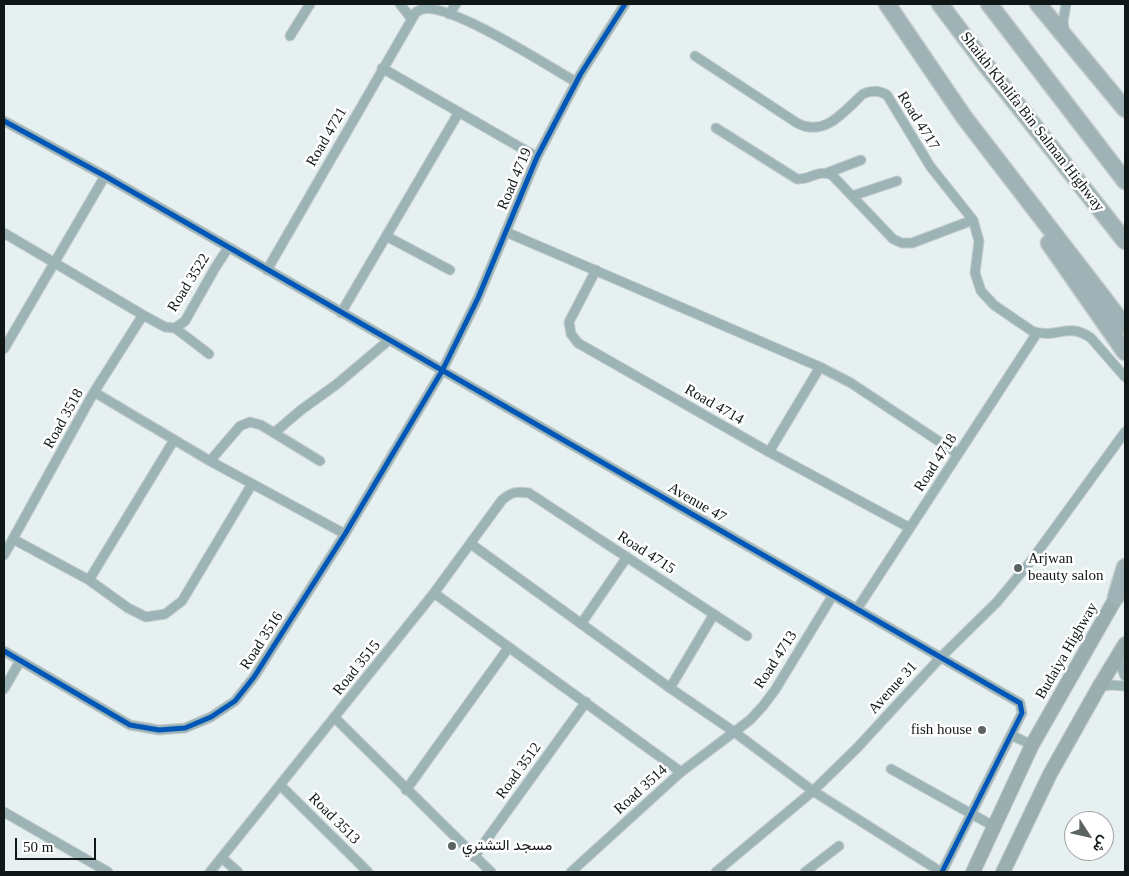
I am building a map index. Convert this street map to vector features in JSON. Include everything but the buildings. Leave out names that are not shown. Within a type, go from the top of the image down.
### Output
[{"type":"highway","points":[[888,4],[964,117],[1125,326]]},
{"type":"highway","name":"Shaikh Khalifa Bin Salman Highway","points":[[940,4],[1125,240]]},
{"type":"highway","points":[[989,4],[1125,181]]},
{"type":"highway","points":[[1038,4],[1125,109]]},
{"type":"highway","points":[[1039,215],[1046,237],[1058,257],[1125,352]]},
{"type":"highway","points":[[1116,598],[1125,567]]},
{"type":"main road","name":"Budaiya Highway","points":[[972,870],[995,827],[1032,745],[1125,582]]},
{"type":"main road","points":[[1003,872],[1050,774],[1098,687],[1125,644]]},
{"type":"street","points":[[290,36],[310,4]]},
{"type":"street","points":[[400,4],[411,18],[416,12],[424,8],[449,14],[476,24],[576,82]]},
{"type":"street","points":[[449,14],[456,4]]},
{"type":"street","name":"Road 4719","points":[[442,371],[478,298],[537,156],[576,82],[623,4]]},
{"type":"street","points":[[1066,4],[1063,22],[1068,42]]},
{"type":"street","name":"Road 4721","points":[[267,270],[411,18]]},
{"type":"street","name":"Road 4717","points":[[695,56],[797,123],[810,128],[817,128],[830,123],[863,94],[873,91],[883,93],[890,98],[930,166],[973,220],[979,241],[975,272],[981,291],[994,305],[1038,333]]},
{"type":"street","points":[[382,68],[537,156]]},
{"type":"street","points":[[341,313],[459,112]]},
{"type":"street","name":"Avenue 47","points":[[4,121],[105,176],[1020,703],[1022,713],[942,872]]},
{"type":"street","points":[[716,128],[793,178],[800,180],[818,173],[827,173],[861,160]]},
{"type":"street","points":[[827,173],[836,178],[889,235],[902,243],[912,243],[973,220]]},
{"type":"street","points":[[4,348],[105,176]]},
{"type":"street","points":[[852,196],[897,181]]},
{"type":"street","points":[[506,232],[820,367],[872,396],[958,454]]},
{"type":"street","name":"Road 3522","points":[[4,233],[143,315],[165,327],[175,328],[185,321],[228,248]]},
{"type":"street","points":[[386,236],[450,270]]},
{"type":"street","name":"Road 4714","points":[[596,270],[569,322],[571,334],[578,343],[769,452],[910,528]]},
{"type":"street","name":"Road 3518","points":[[4,555],[94,392],[143,315]]},
{"type":"street","points":[[175,328],[209,354]]},
{"type":"street","points":[[1038,333],[1050,334],[1070,329],[1084,334],[1091,338],[1125,377]]},
{"type":"street","name":"Road 4718","points":[[856,609],[1038,333]]},
{"type":"street","points":[[274,433],[300,410],[337,384],[389,340]]},
{"type":"street","points":[[769,452],[820,367]]},
{"type":"street","name":"Road 3516","points":[[4,651],[130,725],[159,730],[185,728],[211,718],[235,701],[254,677],[345,534],[442,371]]},
{"type":"street","points":[[94,392],[210,461],[345,534]]},
{"type":"street","points":[[210,461],[240,426],[245,423],[256,422],[320,461]]},
{"type":"street","name":"Avenue 31","points":[[716,872],[813,791],[857,748],[940,658],[996,602],[1014,582],[1125,432]]},
{"type":"street","points":[[89,580],[174,440]]},
{"type":"street","points":[[13,539],[89,580],[128,608],[146,616],[165,614],[182,601],[252,484]]},
{"type":"street","name":"Road 3515","points":[[210,872],[434,593],[502,500],[510,494],[519,491],[529,493]]},
{"type":"street","name":"Road 4715","points":[[529,493],[747,636]]},
{"type":"street","points":[[471,544],[813,791],[942,872]]},
{"type":"street","points":[[581,624],[627,557]]},
{"type":"street","points":[[434,593],[681,772]]},
{"type":"street","name":"Road 4713","points":[[733,732],[750,720],[775,690],[833,595]]},
{"type":"street","points":[[670,688],[714,614]]},
{"type":"street","points":[[406,790],[509,646]]},
{"type":"street","points":[[1117,657],[1125,676]]},
{"type":"street","points":[[4,690],[20,661]]},
{"type":"street","points":[[1098,687],[1110,685],[1125,686]]},
{"type":"street","name":"Road 3512","points":[[474,857],[586,702]]},
{"type":"street","points":[[335,718],[491,872]]},
{"type":"street","name":"Road 3514","points":[[572,872],[681,772],[733,732]]},
{"type":"street","points":[[1011,735],[1032,745]]},
{"type":"street","points":[[891,769],[995,827]]},
{"type":"street","name":"Road 3513","points":[[280,785],[368,872]]},
{"type":"street","points":[[4,812],[108,872]]},
{"type":"street","points":[[811,871],[839,846]]},
{"type":"street","points":[[222,858],[238,872]]},
{"type":"cycle path","points":[[4,651],[130,725],[159,730],[185,728],[211,717],[235,701],[254,677],[345,534],[442,371],[478,298],[537,157],[580,75],[625,4]]},
{"type":"cycle path","points":[[4,121],[105,176],[1020,703],[1022,713],[942,872]]},
{"type":"place","name":"Arjwan beauty salon","points":[[1018,568]]},
{"type":"place","name":"fish house","points":[[982,730]]},
{"type":"place","name":"مسجد التشتري","points":[[452,846]]}]
